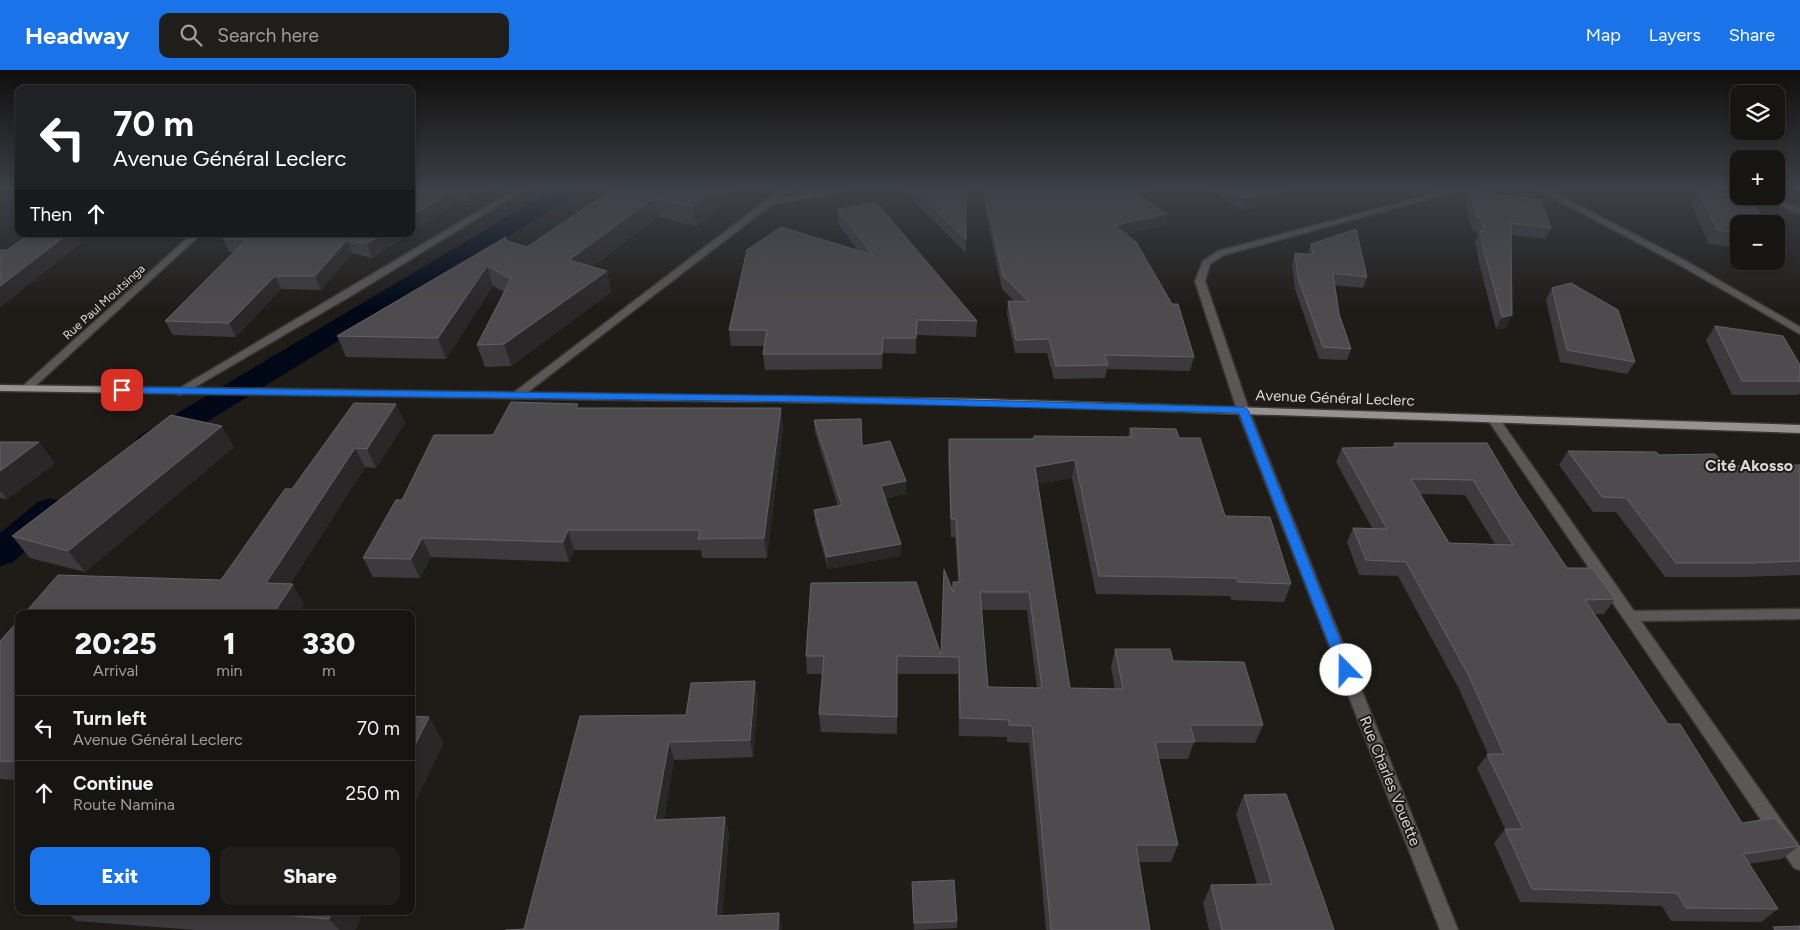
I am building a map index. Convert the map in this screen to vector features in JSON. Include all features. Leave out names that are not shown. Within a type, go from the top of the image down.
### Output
[{"type":"main road","name":"Avenue Général Leclerc","points":[[0,388],[179,392],[810,399],[1243,410],[1800,429]]},
{"type":"street","points":[[179,392],[455,229]]},
{"type":"street","points":[[516,396],[734,229]]},
{"type":"street","name":"Rue Charles Vouette","points":[[1310,229],[1208,258],[1202,266],[1200,281],[1243,410],[1449,930]]},
{"type":"street","points":[[1617,229],[1800,330]]},
{"type":"street","name":"Rue Paul Moutsinga","points":[[27,388],[194,237]]},
{"type":"street","points":[[1494,420],[1800,862]]},
{"type":"street","points":[[1630,616],[1800,614]]},
{"type":"building","points":[[553,229],[611,229],[569,260],[607,271],[504,344],[477,345],[511,279],[487,266],[438,338],[337,336],[506,237],[504,240],[527,247]]},
{"type":"building","points":[[778,229],[788,229],[873,255],[853,229],[899,229],[977,321],[917,320],[916,338],[883,338],[882,354],[763,354],[767,330],[729,330],[747,250]]},
{"type":"building","points":[[955,229],[966,229],[966,240]]},
{"type":"building","points":[[993,229],[1120,229],[1136,242],[1172,304],[1178,304],[1194,357],[1105,355],[1108,365],[1056,366],[1049,339],[1016,340],[1008,301],[1029,302],[1003,276]]},
{"type":"building","points":[[1356,229],[1367,277],[1333,273],[1339,314],[1351,349],[1323,347],[1298,278],[1295,253],[1313,255],[1311,244]]},
{"type":"building","points":[[1483,229],[1511,229],[1512,315],[1502,317],[1484,251],[1480,231],[1483,232]]},
{"type":"building","points":[[1717,229],[1730,229],[1730,232],[1717,230]]},
{"type":"building","points":[[26,237],[64,237],[0,286],[0,250],[7,250]]},
{"type":"building","points":[[225,237],[378,237],[366,244],[347,240],[315,276],[275,276],[229,323],[165,321],[247,239],[223,239]]},
{"type":"building","points":[[1571,283],[1618,310],[1635,362],[1567,350],[1552,288]]},
{"type":"building","points":[[1715,326],[1783,336],[1800,365],[1800,381],[1742,381]]},
{"type":"building","points":[[511,402],[578,404],[576,408],[781,408],[764,538],[698,539],[700,530],[568,530],[563,542],[422,538],[411,559],[363,558],[396,500],[402,500],[434,435],[493,435]]},
{"type":"building","points":[[354,403],[396,404],[367,449],[355,448],[266,583],[293,584],[276,610],[27,610],[58,575],[221,580],[285,489],[292,489]]},
{"type":"building","points":[[171,415],[222,426],[68,551],[12,536]]},
{"type":"building","points":[[861,419],[862,446],[890,441],[906,481],[881,486],[901,544],[827,557],[814,510],[842,505],[814,420]]},
{"type":"building","points":[[1130,428],[1176,429],[1179,438],[1200,438],[1225,516],[1270,517],[1291,584],[1238,582],[1236,578],[1099,576],[1075,460],[1035,467],[1070,688],[1123,689],[1115,649],[1170,649],[1173,661],[1244,662],[1263,725],[1190,725],[1195,742],[1155,742],[1178,845],[1136,845],[1150,930],[1051,930],[1032,726],[1009,725],[1009,720],[960,718],[959,657],[897,656],[897,717],[819,714],[824,656],[806,656],[811,583],[916,582],[941,655],[944,569],[953,592],[953,582],[960,582],[956,519],[951,519],[949,439],[1034,439],[1034,436],[1132,437]],"holes":[[[980,592],[1029,592],[1042,688],[988,687]]]},
{"type":"building","points":[[0,442],[39,442],[0,471]]},
{"type":"building","points":[[1394,443],[1487,443],[1518,495],[1567,568],[1592,568],[1615,599],[1585,600],[1668,724],[1680,724],[1742,823],[1775,818],[1799,846],[1743,854],[1778,909],[1686,908],[1677,893],[1532,889],[1505,829],[1523,829],[1487,754],[1504,754],[1468,674],[1406,562],[1366,560],[1353,528],[1387,529],[1342,448],[1397,447]],"holes":[[[1411,479],[1473,480],[1513,545],[1449,543]]]},
{"type":"building","points":[[1568,451],[1656,452],[1659,455],[1715,454],[1726,466],[1800,465],[1800,561],[1676,563],[1626,498],[1602,497]]},
{"type":"building","points":[[15,624],[15,762],[0,761],[0,641]]},
{"type":"building","points":[[755,681],[750,740],[669,742],[655,820],[725,817],[716,916],[779,913],[778,930],[506,930],[524,929],[580,716],[686,715],[691,683]]},
{"type":"building","points":[[415,716],[429,717],[415,745]]},
{"type":"building","points":[[1286,794],[1334,930],[1222,930],[1211,885],[1272,884],[1244,795]]},
{"type":"building","points":[[954,880],[957,921],[914,923],[912,882]]},
{"type":"building","points":[[282,915],[331,915],[329,919]]},
{"type":"building","points":[[1800,926],[1800,930],[1775,930],[1773,927]]},
{"type":"waterway","points":[[150,443],[503,229]]},
{"type":"waterway","points":[[0,553],[50,510]]},
{"type":"district","name":"Cité Akosso","points":[[1749,465]]},
{"type":"route","points":[[122,390],[810,399],[1243,410],[1346,670]]}]
